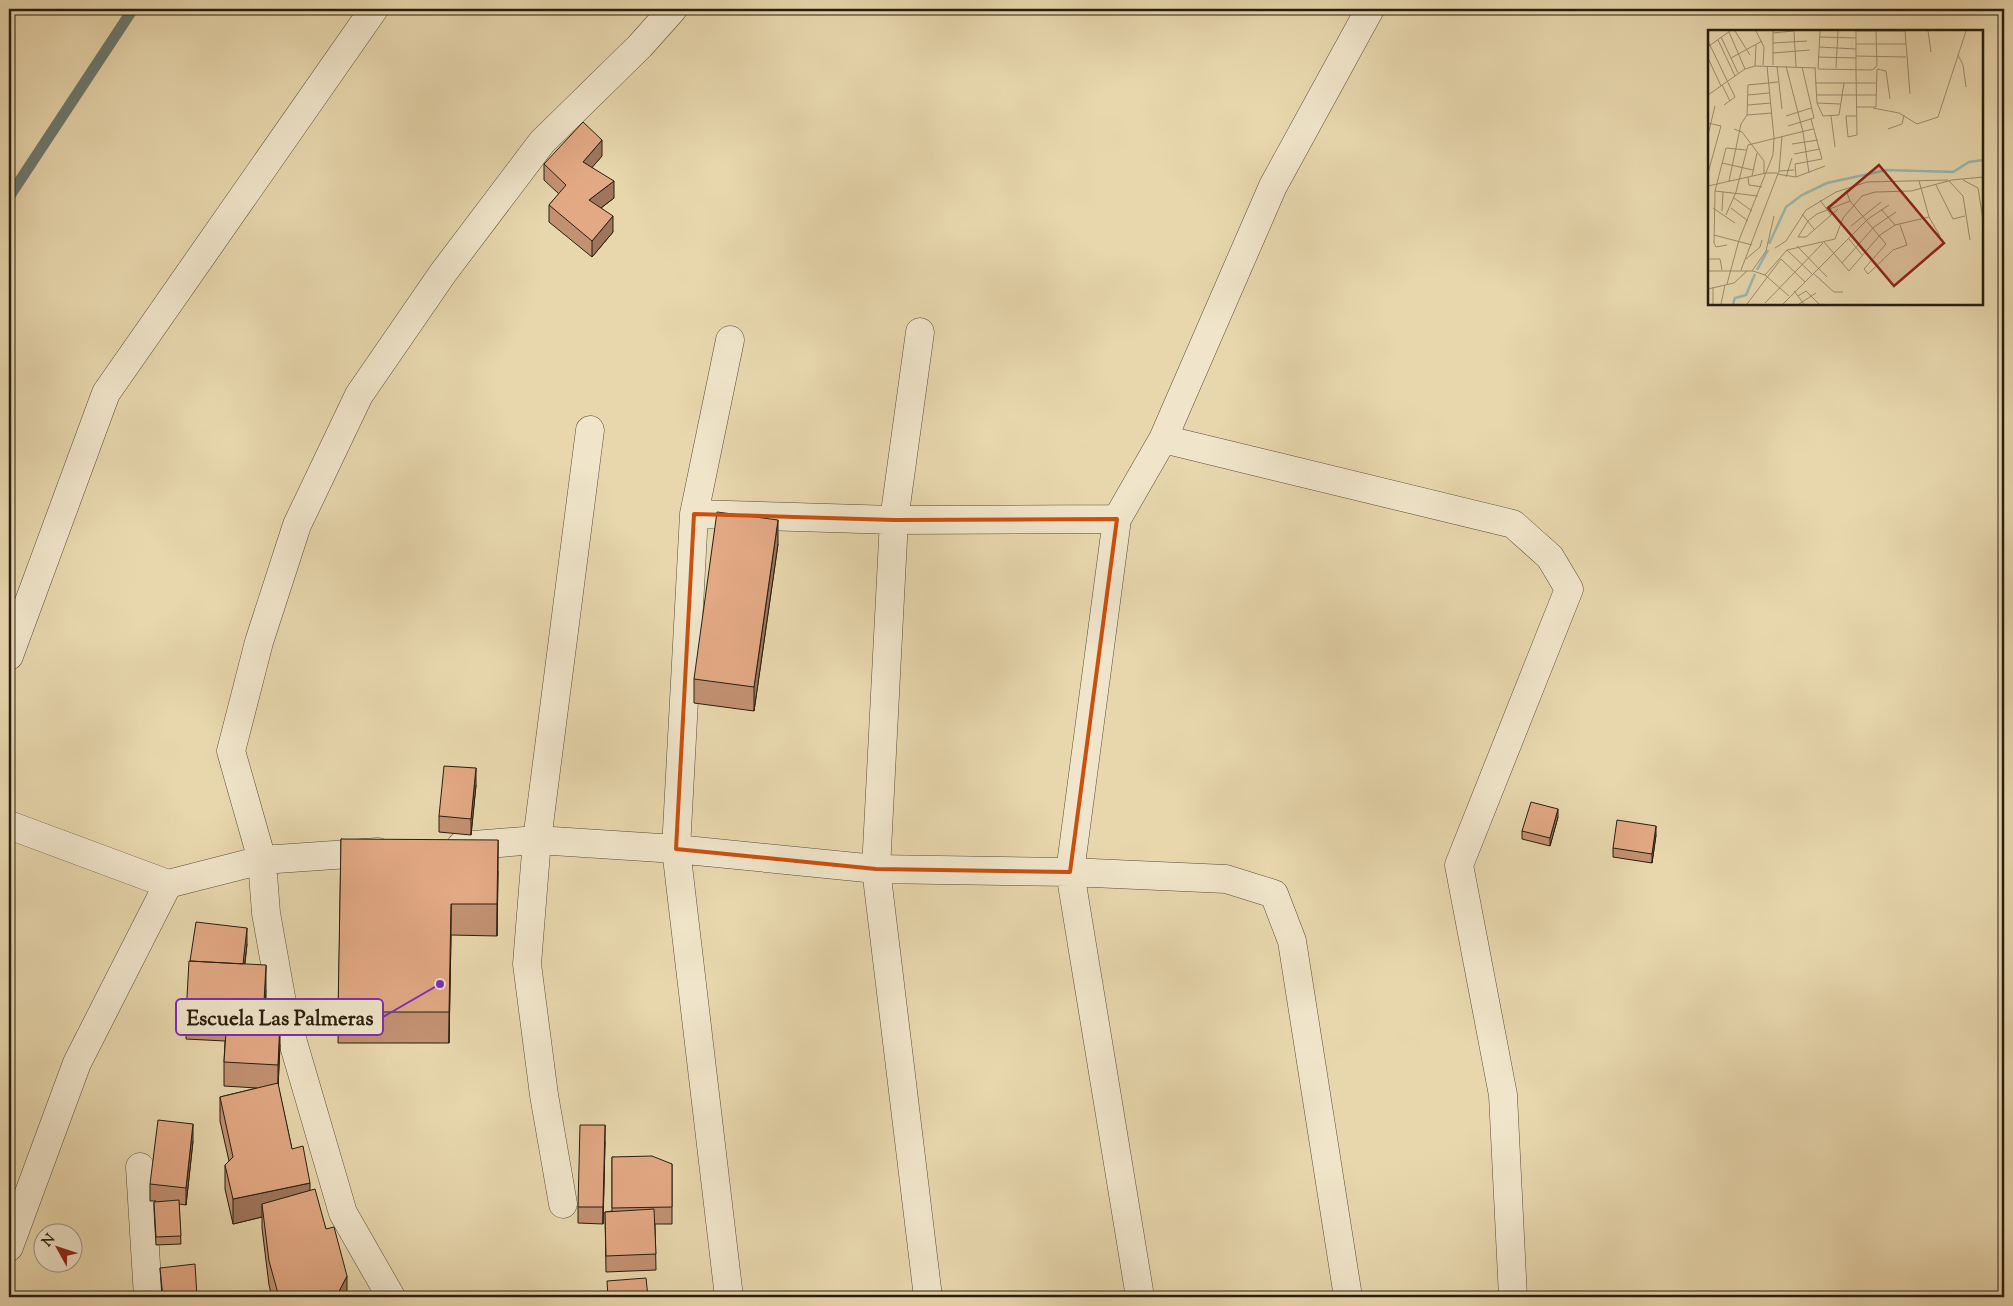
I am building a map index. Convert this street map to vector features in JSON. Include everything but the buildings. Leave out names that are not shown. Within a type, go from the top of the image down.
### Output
[{"type":"street","points":[[9,656],[106,393],[374,9]]},
{"type":"street","points":[[391,1297],[343,1213],[285,1018],[266,913],[262,860],[231,750],[259,642],[297,525],[359,395],[443,273],[542,142],[640,46],[673,9]]},
{"type":"street","points":[[1140,1297],[1070,872],[1117,519],[1163,439],[1273,186],[1370,9]]},
{"type":"street","points":[[920,332],[894,520],[876,868],[928,1297]]},
{"type":"street","points":[[728,1297],[676,848],[694,514],[730,340]]},
{"type":"street","points":[[564,1204],[544,1095],[526,964],[537,840],[590,430]]},
{"type":"street","points":[[1163,439],[1513,524],[1550,557],[1569,589],[1460,865],[1503,1095],[1513,1297]]},
{"type":"street","points":[[694,514],[894,520],[1117,519]]},
{"type":"street","points":[[9,825],[168,884],[262,860],[400,850]]},
{"type":"street","points":[[439,847],[537,840],[676,848],[876,868],[1070,872],[1226,879],[1274,894],[1292,941],[1348,1297]]},
{"type":"street","points":[[9,1247],[77,1063],[168,884]]},
{"type":"street","points":[[140,1167],[148,1297]]},
{"type":"highlighted area","points":[[694,514],[894,520],[1117,519],[1070,872],[876,869],[676,849]]},
{"type":"waterway","points":[[9,197],[133,9]]},
{"type":"place","name":"Escuela Las Palmeras","points":[[440,984]]}]
